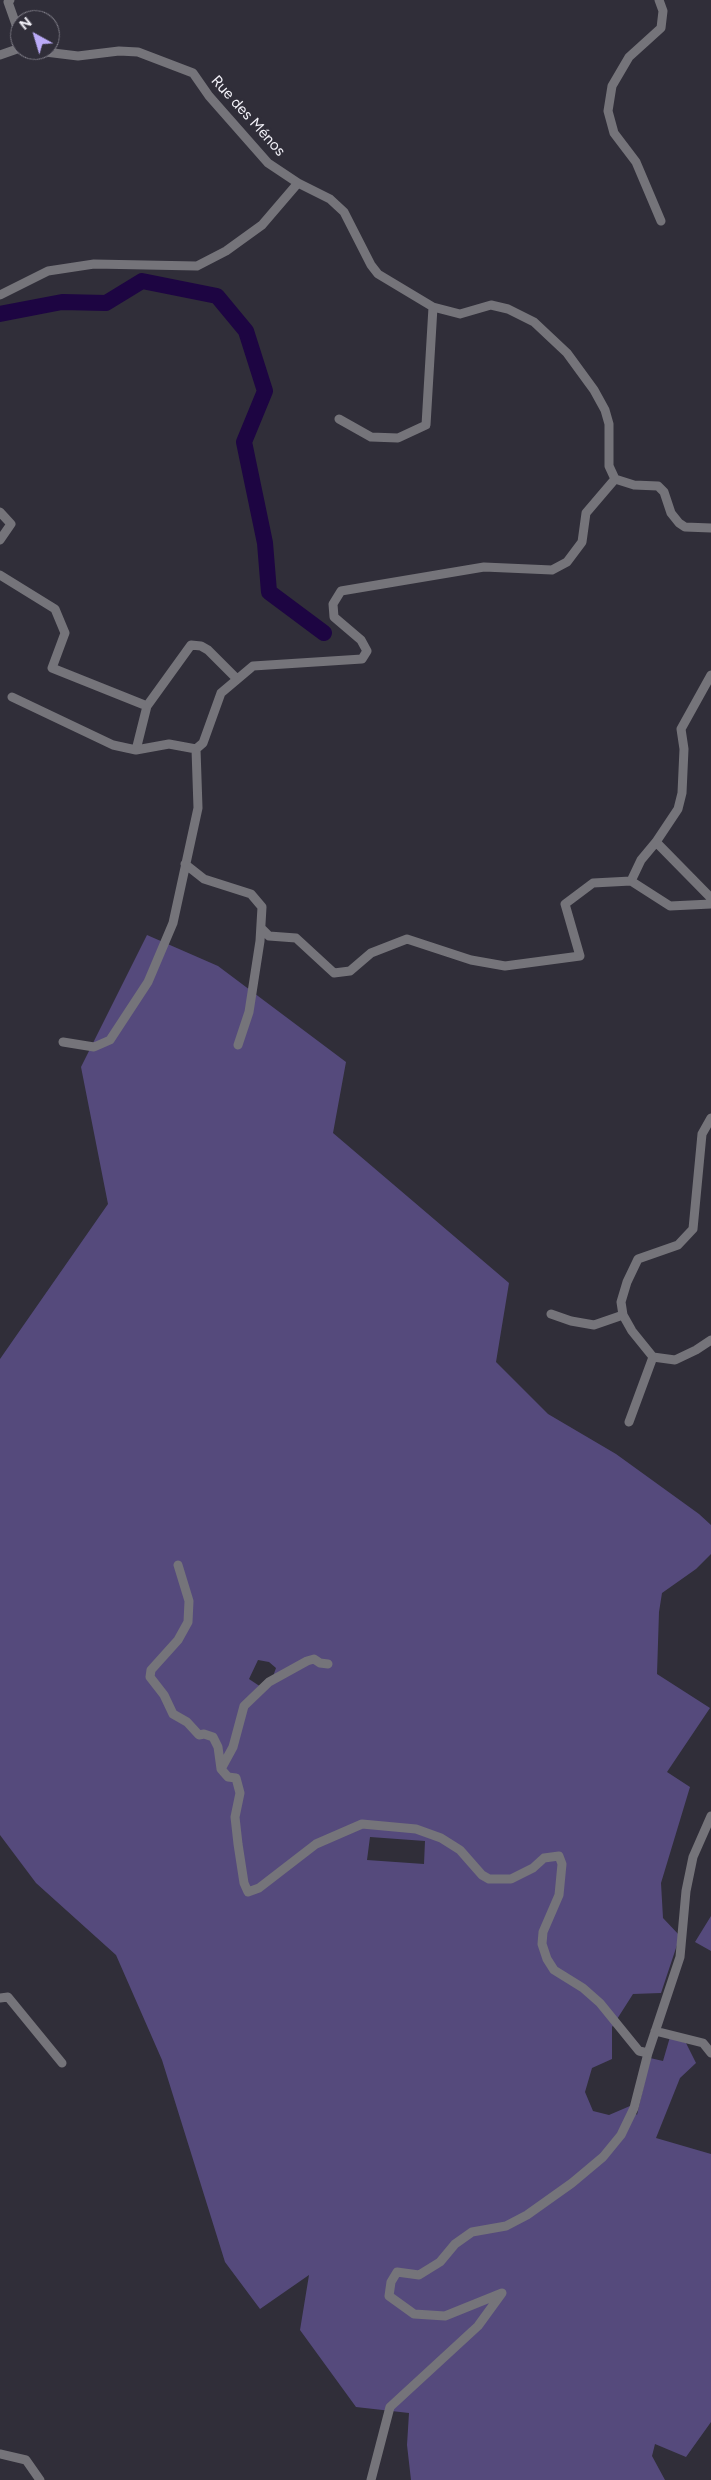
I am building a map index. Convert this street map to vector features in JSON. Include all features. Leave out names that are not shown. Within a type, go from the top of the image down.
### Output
[{"type":"street","points":[[659,0],[663,11],[660,28],[629,57],[612,86],[608,111],[614,133],[636,162],[661,221]]},
{"type":"street","name":"Rue des Ménos","points":[[60,54],[78,56],[119,51],[138,52],[193,73],[208,96],[268,163],[298,183],[330,200],[344,212],[371,265],[378,274],[433,307],[460,314],[491,305],[508,310],[534,322],[567,352],[594,390],[605,410],[609,424],[609,466],[615,479]]},
{"type":"street","points":[[0,295],[48,271],[94,264],[197,266],[226,250],[262,225],[298,183]]},
{"type":"street","points":[[339,419],[371,437],[398,438],[426,425],[433,307]]},
{"type":"street","points":[[196,749],[203,743],[221,693],[253,666],[362,659],[367,651],[361,640],[334,618],[333,604],[341,591],[484,567],[552,570],[567,562],[582,542],[586,513],[615,479],[634,485],[658,486],[664,492],[671,513],[678,523],[686,527],[711,528]]},
{"type":"street","points":[[0,512],[11,524],[0,540]]},
{"type":"street","points":[[0,575],[55,609],[65,634],[52,668],[147,706]]},
{"type":"street","points":[[136,750],[147,706],[192,645],[201,646],[208,650],[237,679]]},
{"type":"street","points":[[631,881],[640,860],[656,842],[678,809],[682,793],[684,749],[681,729],[711,675]]},
{"type":"street","points":[[12,697],[113,745],[136,750],[169,744],[196,749]]},
{"type":"street","points":[[63,1042],[94,1047],[110,1040],[148,982],[173,923],[198,808],[196,749]]},
{"type":"street","points":[[656,842],[711,898]]},
{"type":"street","points":[[185,864],[204,879],[251,894],[262,907],[261,928],[248,1012],[238,1045]]},
{"type":"street","points":[[261,928],[270,936],[296,938],[334,973],[350,971],[372,953],[407,939],[471,960],[505,966],[580,956],[565,904],[593,883],[631,881],[670,906],[711,904]]},
{"type":"street","points":[[711,1118],[702,1134],[693,1229],[678,1245],[638,1260],[627,1282],[621,1302],[623,1315],[632,1332],[653,1357],[675,1360],[711,1340]]},
{"type":"street","points":[[551,1314],[571,1321],[594,1325],[623,1315]]},
{"type":"street","points":[[629,1422],[653,1357]]},
{"type":"street","points":[[178,1565],[189,1601],[188,1622],[178,1640],[151,1670],[150,1677],[164,1696],[173,1714],[187,1722],[199,1735],[204,1734],[213,1737],[218,1747],[221,1770],[228,1777],[236,1778],[240,1793],[235,1817],[241,1865],[248,1892],[259,1888],[316,1844],[362,1824],[416,1829],[441,1838],[460,1850],[482,1875],[490,1879],[511,1879],[533,1868],[544,1858],[559,1856],[562,1864],[559,1895],[543,1932],[542,1944],[547,1959],[554,1970],[583,1988],[600,2003],[639,2051],[648,2053]]},
{"type":"street","points":[[221,1770],[232,1747],[244,1706],[268,1682],[307,1661],[314,1659],[320,1663],[328,1664]]},
{"type":"street","points":[[371,2480],[390,2407],[421,2376],[478,2326],[502,2293],[445,2316],[414,2314],[389,2296],[391,2282],[397,2272],[419,2275],[440,2262],[455,2244],[472,2232],[506,2226],[527,2216],[572,2184],[603,2157],[621,2135],[634,2108],[648,2053],[680,1957],[686,1891],[693,1857],[711,1816]]},
{"type":"street","points":[[0,1988],[4,1997],[62,2063]]},
{"type":"street","points":[[655,2031],[703,2043],[711,2053]]},
{"type":"street","points":[[0,2454],[26,2460],[40,2480]]},
{"type":"shaded area","points":[[147,935],[218,966],[346,1062],[333,1133],[509,1283],[496,1362],[548,1414],[616,1454],[699,1514],[711,1525],[711,1554],[696,1569],[662,1593],[659,1612],[657,1674],[710,1708],[667,1772],[690,1787],[661,1883],[663,1918],[680,1936],[661,1993],[633,1994],[612,2027],[612,2059],[592,2068],[585,2092],[593,2111],[609,2115],[630,2106],[637,2115],[650,2058],[663,2061],[670,2037],[686,2043],[696,2063],[680,2078],[656,2138],[711,2154],[711,2422],[686,2457],[655,2444],[652,2456],[665,2480],[411,2480],[407,2445],[409,2413],[356,2407],[300,2330],[309,2275],[260,2309],[225,2262],[162,2060],[116,1955],[36,1883],[0,1835],[0,1359],[108,1204],[81,1067]],"holes":[[[258,1660],[269,1662],[276,1668],[270,1685],[261,1687],[249,1679]],[[370,1837],[425,1841],[424,1864],[367,1860]]]},
{"type":"shaded area","points":[[711,1916],[711,1951],[695,1942]]},
{"type":"waterway","points":[[0,314],[62,302],[106,303],[142,281],[217,296],[246,331],[265,391],[244,442],[265,543],[269,592],[324,633]]}]
